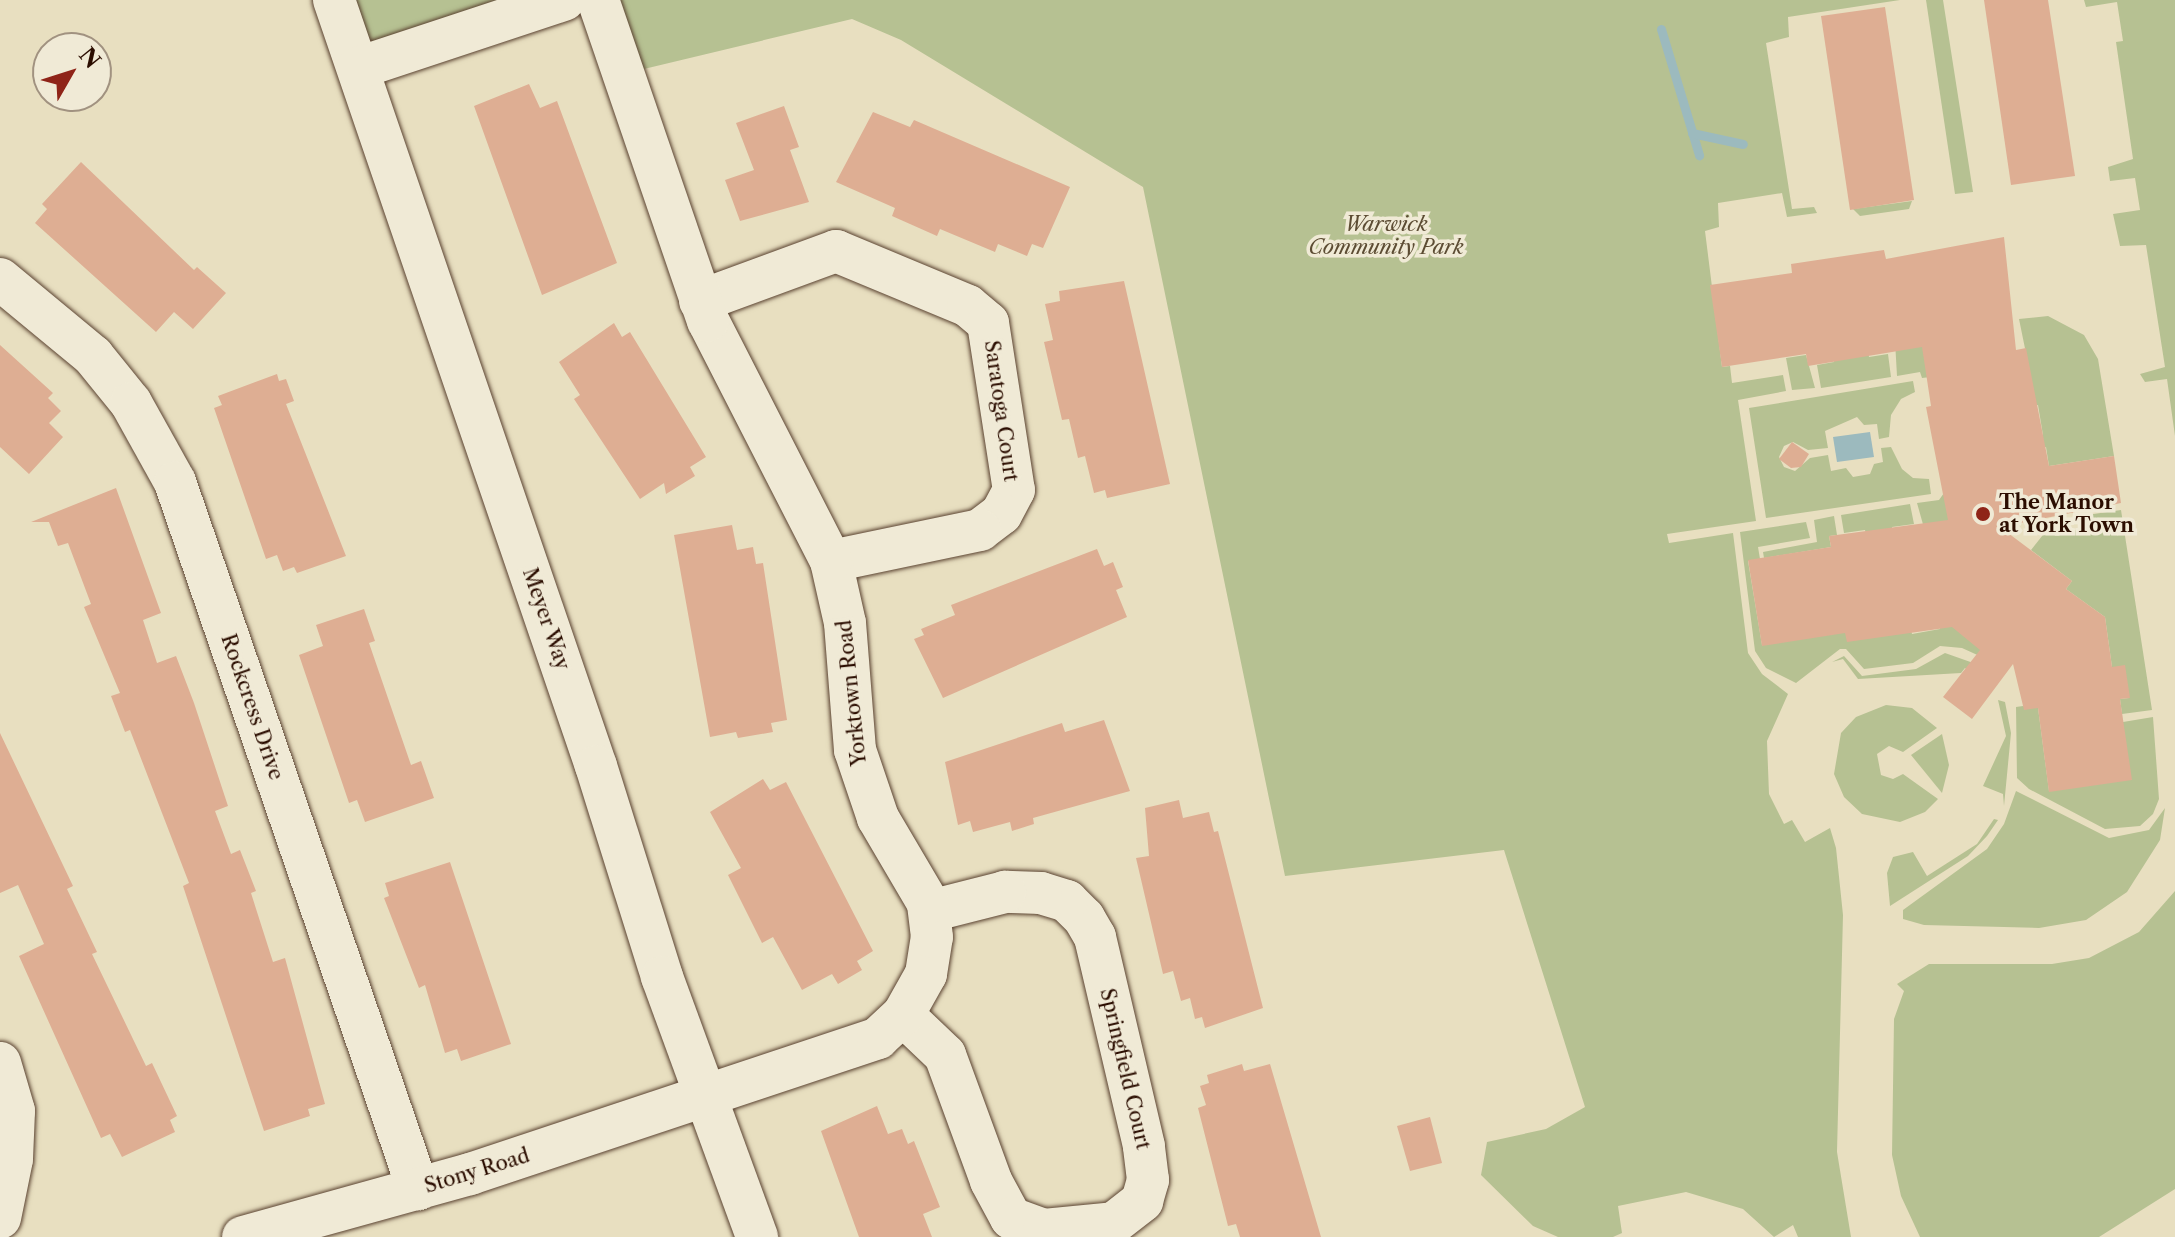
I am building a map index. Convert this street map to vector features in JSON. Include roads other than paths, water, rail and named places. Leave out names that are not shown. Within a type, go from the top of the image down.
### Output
[{"type":"street","name":"Meyer Way","points":[[334,0],[596,766],[662,977],[757,1237]]},
{"type":"street","points":[[358,68],[564,0]]},
{"type":"street","points":[[598,0],[704,311],[831,561]]},
{"type":"street","name":"Saratoga Court","points":[[704,311],[836,251],[968,306],[988,323],[1014,490],[1001,514],[980,530],[831,561]]},
{"type":"street","name":"Rockcress Drive","points":[[0,279],[93,356],[131,403],[175,482],[418,1189]]},
{"type":"street","name":"Yorktown Road","points":[[831,561],[841,602],[855,750],[864,785],[930,911]]},
{"type":"street","name":"Springfield Court","points":[[903,1015],[945,1055],[991,1181],[1011,1218],[1044,1230],[1114,1223],[1142,1201],[1148,1180],[1144,1146],[1095,937],[1084,918],[1067,901],[1041,893],[1005,892],[930,911]]},
{"type":"street","points":[[707,1096],[878,1038],[903,1015],[922,987],[931,955],[930,911]]},
{"type":"street","points":[[0,1063],[14,1111],[12,1159],[0,1218]]},
{"type":"street","name":"Stony Road","points":[[243,1237],[418,1189],[707,1096]]},
{"type":"water","points":[[1870,432],[1874,457],[1837,462],[1833,437]]},
{"type":"waterway","points":[[1661,29],[1699,155]]},
{"type":"waterway","points":[[1692,133],[1743,144]]},
{"type":"place","name":"The Manor at York Town","points":[[1983,514]]},
{"type":"park label","name":"Warwick Community Park","points":[[1386,236]]}]
